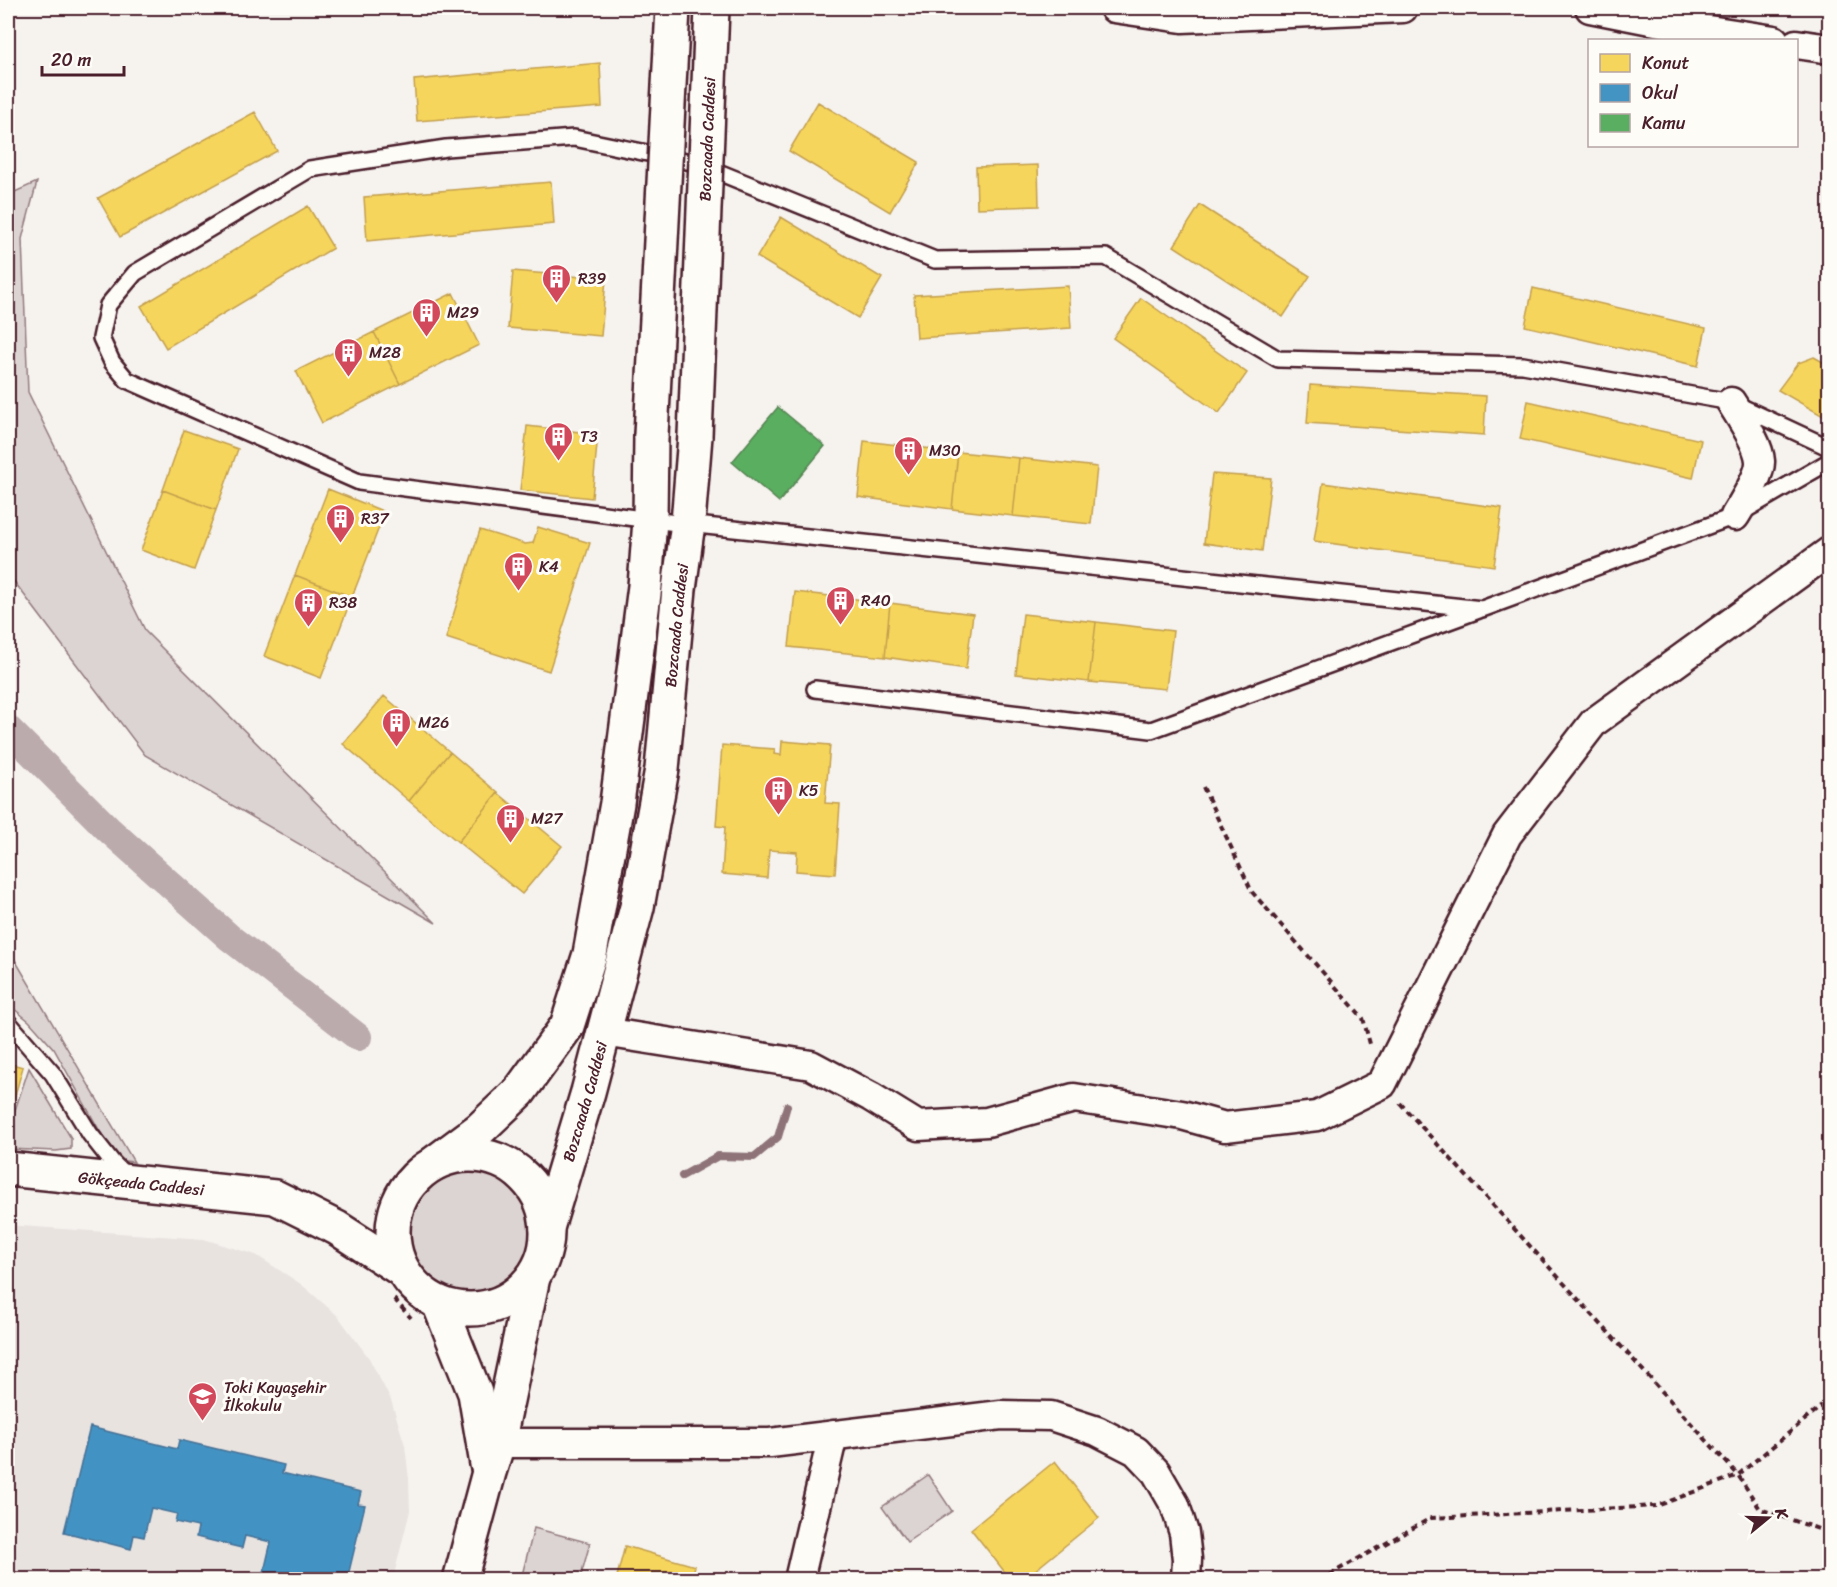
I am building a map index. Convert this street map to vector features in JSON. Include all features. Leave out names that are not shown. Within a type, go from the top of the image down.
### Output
[{"type":"street","points":[[532,1277],[514,1296],[491,1307],[465,1309],[439,1303],[417,1289],[397,1283],[393,1222],[400,1199],[414,1179],[480,1129],[519,1092],[567,1026],[591,954],[617,804],[645,586],[650,520],[651,435],[673,8]]},
{"type":"street","name":"Bozcaada Caddesi","points":[[547,1228],[588,1092],[637,907],[662,769],[695,436],[712,8]]},
{"type":"street","points":[[1114,8],[1182,18],[1402,8]]},
{"type":"street","points":[[1590,8],[1676,25],[1767,39]]},
{"type":"street","points":[[1798,44],[1830,49]]},
{"type":"street","points":[[1731,402],[1751,435],[1760,461],[1752,485],[1735,516]]},
{"type":"street","points":[[604,1032],[811,1065],[871,1097],[918,1126],[987,1122],[1074,1098],[1182,1115],[1225,1127],[1317,1116],[1382,1084],[1507,835],[1594,723],[1830,551]]},
{"type":"street","points":[[433,1164],[457,1156],[483,1156],[507,1165],[527,1181],[541,1203],[547,1228],[541,1257],[532,1277],[493,1457],[460,1580]]},
{"type":"street","name":"Gökçeada Caddesi","points":[[8,1169],[274,1197],[337,1228],[397,1283]]},
{"type":"street","points":[[439,1303],[475,1393],[493,1457]]},
{"type":"street","points":[[493,1457],[770,1443],[1001,1415],[1051,1416],[1097,1431],[1136,1451],[1156,1472],[1175,1505],[1184,1533],[1187,1559],[1186,1580]]},
{"type":"street","points":[[799,1580],[833,1435]]},
{"type":"lane","points":[[1482,609],[650,520],[359,482],[127,381],[111,362],[101,338],[108,305],[135,273],[310,169],[446,148],[574,138],[696,163],[935,260],[1106,257],[1278,360],[1523,364],[1731,402],[1830,448]]},
{"type":"lane","points":[[815,689],[1150,730],[1735,516],[1830,461]]},
{"type":"lane","points":[[8,1022],[53,1074],[90,1134],[131,1182]]},
{"type":"path","points":[[1203,787],[1252,892],[1363,1018],[1382,1084],[1738,1475],[1760,1509],[1830,1533]]},
{"type":"path","points":[[397,1283],[416,1326]]},
{"type":"path","points":[[1320,1580],[1431,1518],[1657,1506],[1738,1475],[1830,1399]]},
{"type":"shaded area","points":[[37,182],[22,239],[28,392],[146,632],[436,923],[145,755],[13,580],[8,568],[8,195]]},
{"type":"shaded area","points":[[8,948],[134,1162],[116,1160],[54,1049],[29,1021],[8,1004]]},
{"type":"shaded area","points":[[29,1068],[71,1138],[71,1149],[56,1151],[8,1149],[8,1131]]},
{"type":"shaded area","points":[[471,1171],[494,1175],[514,1189],[528,1209],[532,1232],[528,1255],[514,1275],[494,1289],[471,1293],[448,1289],[428,1275],[414,1255],[410,1232],[414,1209],[428,1189],[448,1175]]},
{"type":"shaded area","name":"Toki Kayaşehir İlkokulu","points":[[8,1225],[204,1239],[256,1255],[301,1284],[338,1316],[369,1358],[391,1400],[405,1445],[410,1511],[393,1579],[8,1579]]},
{"type":"shaded area","points":[[928,1475],[952,1511],[907,1542],[882,1507]]},
{"type":"shaded area","points":[[534,1528],[590,1543],[580,1579],[521,1579]]},
{"type":"building: Konut","points":[[600,63],[602,107],[417,121],[414,80]]},
{"type":"building: Konut","points":[[818,102],[919,162],[890,212],[789,151]]},
{"type":"building: Konut","points":[[255,112],[277,151],[120,237],[98,198]]},
{"type":"building: Konut","points":[[1038,165],[1039,206],[977,208],[976,167]]},
{"type":"building: Konut","points":[[551,182],[554,224],[367,241],[364,197]]},
{"type":"building: Konut","points":[[1200,205],[1310,276],[1283,317],[1174,246]]},
{"type":"building: Konut","points":[[308,206],[333,248],[166,348],[141,306]]},
{"type":"building: Konut","points":[[781,217],[882,278],[858,318],[757,257]]},
{"type":"building: Konut","name":"R39","points":[[513,271],[606,279],[601,336],[508,328]]},
{"type":"building: Konut","points":[[1068,286],[1071,328],[917,338],[914,295]]},
{"type":"building: Konut","points":[[1533,288],[1706,328],[1698,366],[1525,326]]},
{"type":"building: Konut","name":"M29","points":[[453,293],[479,345],[400,384],[374,332]]},
{"type":"building: Konut","points":[[1141,298],[1247,373],[1219,413],[1113,338]]},
{"type":"building: Konut","name":"M28","points":[[374,332],[400,384],[322,423],[296,371]]},
{"type":"building: Konut","points":[[1814,357],[1830,366],[1830,420],[1778,390],[1798,363]]},
{"type":"building: Konut","points":[[1310,385],[1486,396],[1484,435],[1307,423]]},
{"type":"building: Konut","points":[[1528,401],[1701,440],[1693,478],[1520,439]]},
{"type":"building: Konut","name":"T3","points":[[527,426],[598,434],[592,498],[520,490]]},
{"type":"building: Konut","points":[[184,430],[238,449],[216,510],[163,490]]},
{"type":"building: Konut","name":"M30","points":[[864,441],[958,452],[952,509],[858,497]]},
{"type":"building: Konut","points":[[958,452],[1019,458],[1013,516],[952,509]]},
{"type":"building: Konut","points":[[1019,458],[1097,467],[1091,524],[1013,516]]},
{"type":"building: Konut","points":[[1212,474],[1271,478],[1262,551],[1204,543]]},
{"type":"building: Konut","points":[[1323,483],[1502,508],[1494,566],[1314,541]]},
{"type":"building: Konut","name":"R37","points":[[328,489],[385,512],[352,597],[295,575]]},
{"type":"building: Konut","points":[[163,490],[216,510],[194,570],[141,550]]},
{"type":"building: Konut","name":"K4","points":[[538,527],[590,543],[549,671],[446,638],[480,530],[525,544],[533,543]]},
{"type":"building: Konut","name":"R38","points":[[295,575],[352,597],[321,678],[264,656]]},
{"type":"building: Konut","name":"R40","points":[[795,592],[890,603],[885,657],[789,647]]},
{"type":"building: Konut","points":[[890,603],[973,614],[966,669],[885,657]]},
{"type":"building: Konut","points":[[1023,614],[1096,622],[1089,682],[1016,674]]},
{"type":"building: Konut","points":[[1096,622],[1173,631],[1166,689],[1089,682]]},
{"type":"building: Konut","name":"M26","points":[[384,696],[450,752],[409,801],[343,744]]},
{"type":"building: Konut","name":"K5","points":[[782,741],[830,745],[825,803],[840,804],[835,874],[796,871],[797,852],[769,850],[767,878],[722,874],[725,827],[716,826],[722,745],[775,749],[774,754],[781,755]]},
{"type":"building: Konut","points":[[450,752],[498,793],[458,842],[409,801]]},
{"type":"building: Konut","name":"M27","points":[[498,793],[562,846],[522,894],[458,842]]},
{"type":"building: Konut","points":[[8,1063],[23,1067],[8,1120]]},
{"type":"building: Konut","points":[[1055,1461],[1099,1518],[1023,1580],[1011,1580],[971,1529]]},
{"type":"building: Konut","points":[[625,1546],[695,1566],[691,1580],[616,1580]]},
{"type":"building: Konut","points":[[899,1573],[904,1580],[891,1580]]},
{"type":"building: Okul","points":[[90,1427],[177,1449],[179,1440],[284,1465],[282,1473],[361,1492],[358,1504],[365,1505],[347,1580],[262,1580],[271,1542],[245,1536],[242,1548],[196,1537],[198,1527],[175,1522],[177,1514],[151,1508],[144,1537],[134,1535],[131,1549],[64,1532]]},
{"type":"building: Kamu","points":[[778,407],[825,446],[779,502],[732,462]]},
{"type":"waterway","points":[[8,729],[108,829],[230,938],[358,1037]]},
{"type":"waterway","points":[[682,1176],[718,1156],[754,1157],[778,1137],[787,1106]]},
{"type":"place","name":"R39","points":[[557,304]]},
{"type":"place","name":"M29","points":[[426,338]]},
{"type":"place","name":"M28","points":[[348,378]]},
{"type":"place","name":"T3","points":[[559,462]]},
{"type":"place","name":"M30","points":[[908,476]]},
{"type":"place","name":"R37","points":[[340,544]]},
{"type":"place","name":"K4","points":[[518,592]]},
{"type":"place","name":"R40","points":[[840,626]]},
{"type":"place","name":"R38","points":[[308,628]]},
{"type":"place","name":"M26","points":[[397,748]]},
{"type":"place","name":"K5","points":[[778,816]]},
{"type":"place","name":"M27","points":[[510,844]]},
{"type":"place","name":"Toki Kayaşehir İlkokulu","points":[[203,1422]]}]
